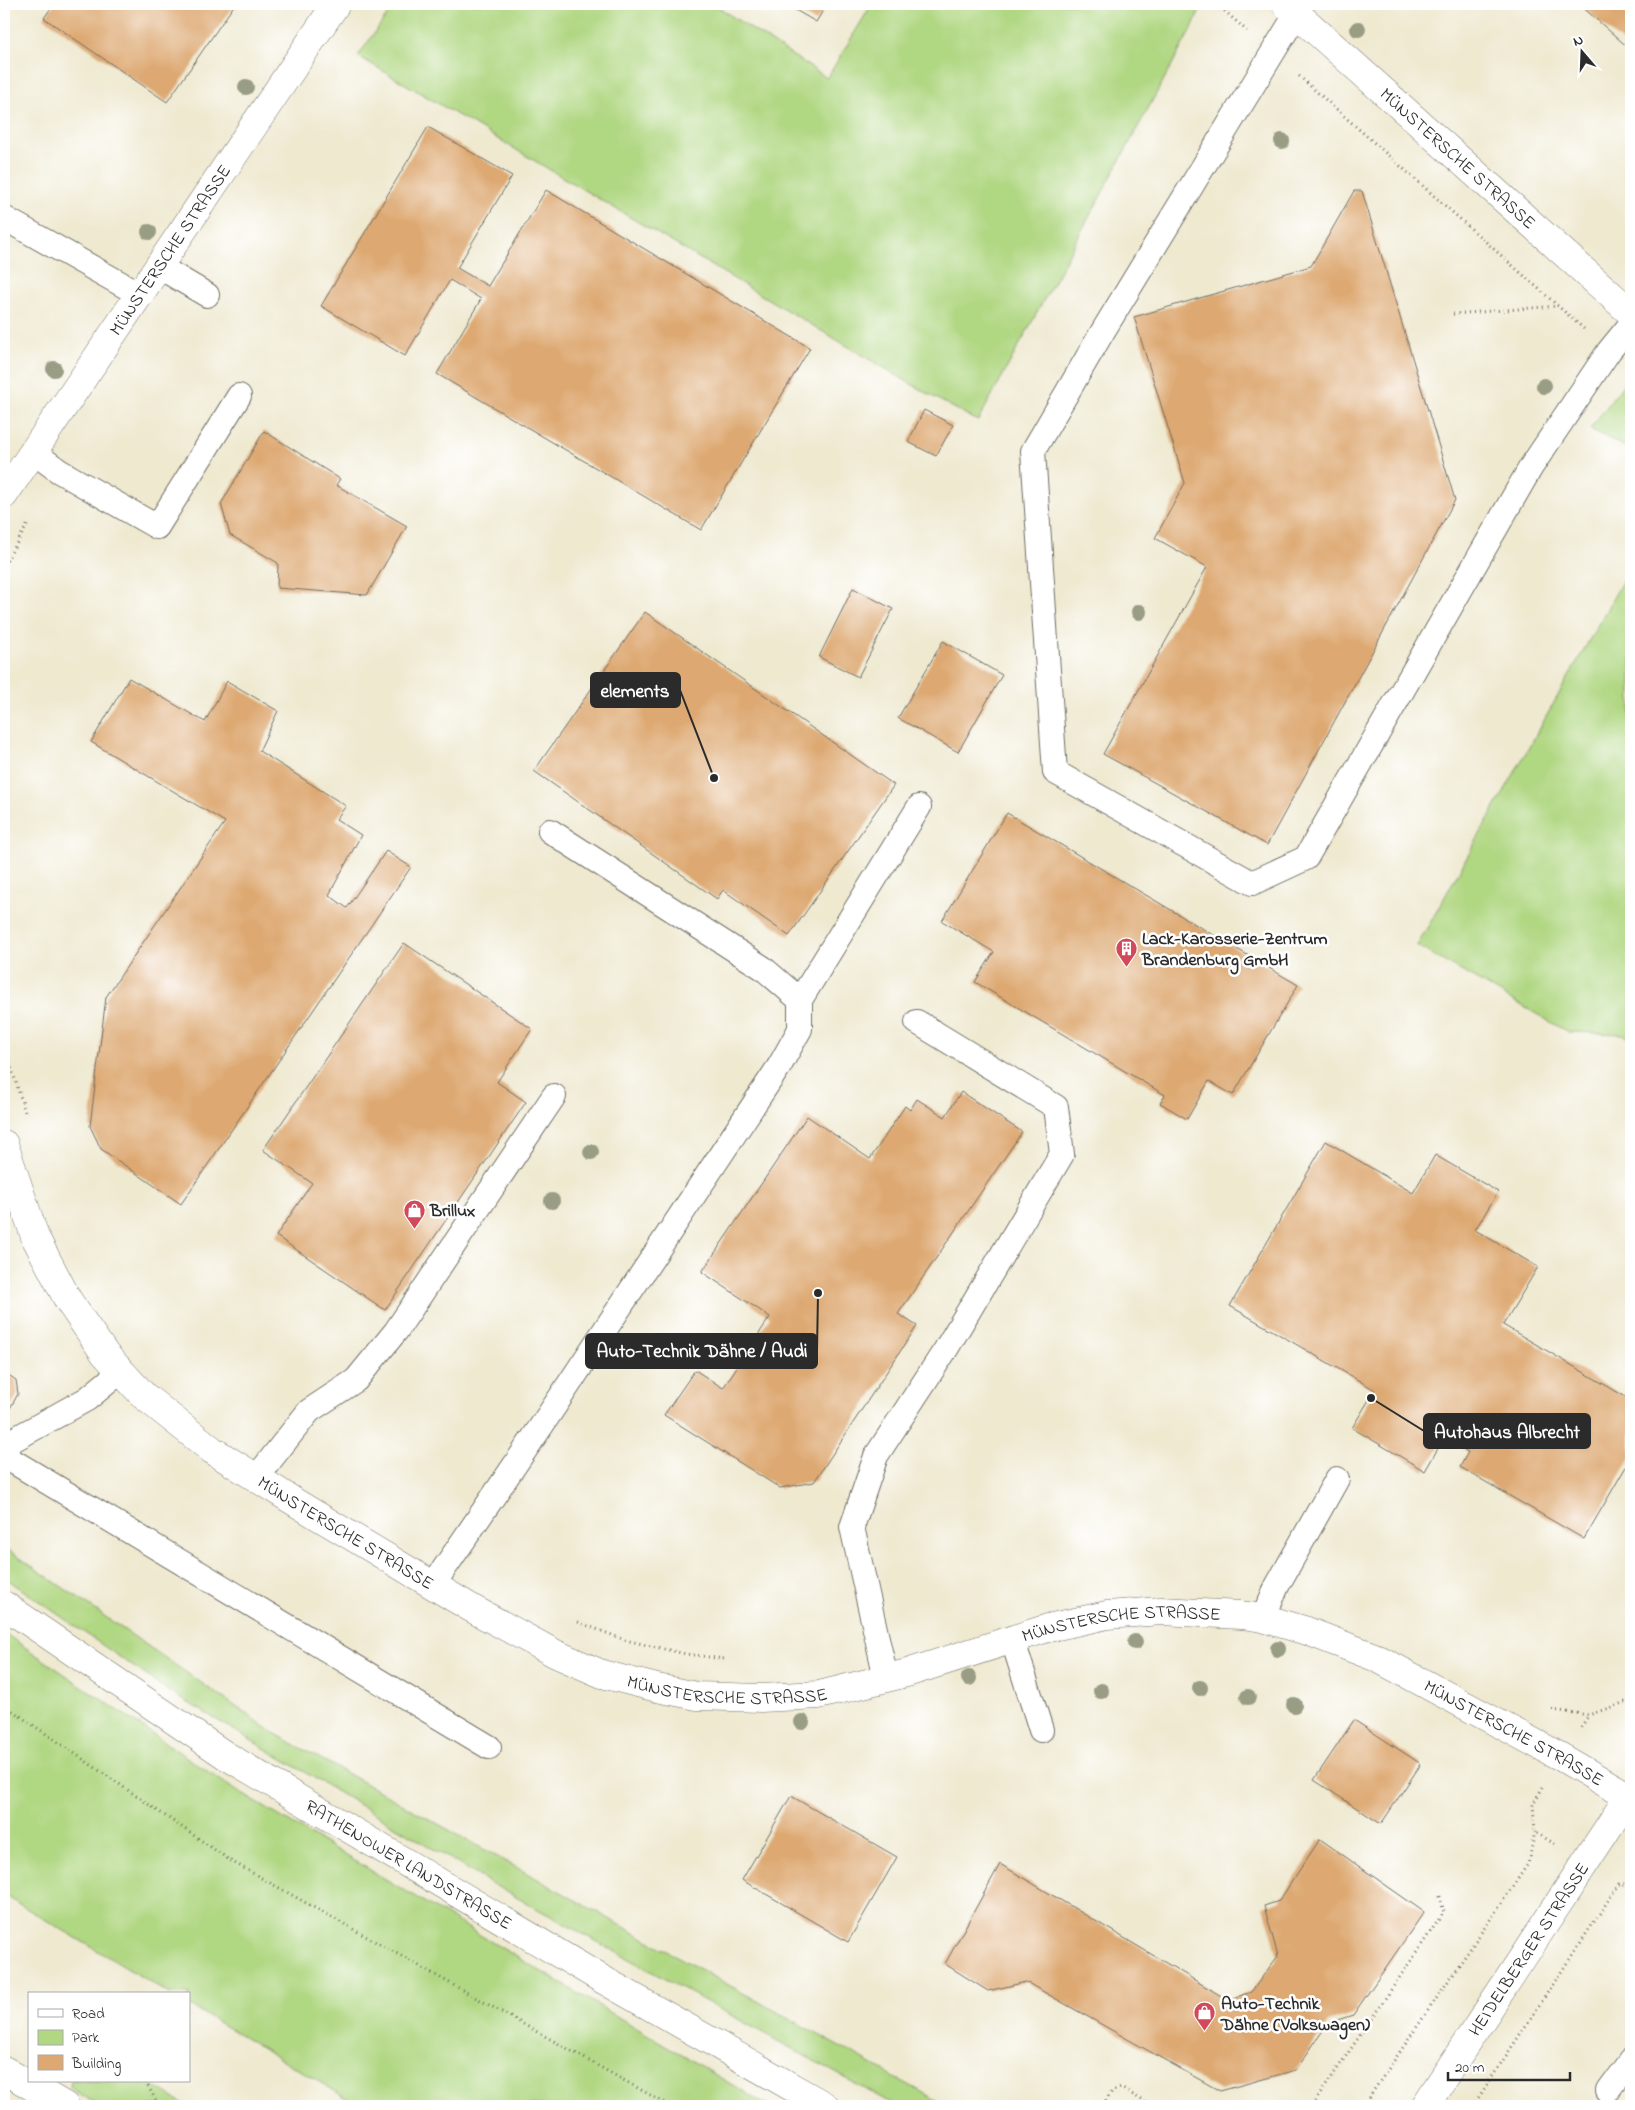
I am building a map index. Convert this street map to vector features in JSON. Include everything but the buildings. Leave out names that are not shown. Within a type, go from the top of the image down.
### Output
[{"type":"street","name":"MÜNSTERSCHE STRASSE","points":[[4,494],[336,4]]},
{"type":"street","name":"MÜNSTERSCHE STRASSE","points":[[1291,9],[1631,313]]},
{"type":"street","name":"MÜNSTERSCHE STRASSE","points":[[4,1144],[39,1245],[68,1300],[105,1354],[144,1396],[212,1450],[256,1478],[433,1585],[556,1654],[602,1674],[697,1696],[761,1698],[819,1695],[907,1673],[1012,1638],[1107,1615],[1161,1611],[1241,1615],[1263,1618],[1307,1631],[1377,1658],[1561,1756],[1630,1796]]},
{"type":"street","name":"RATHENOWER LANDSTRASSE","points":[[4,1605],[225,1755],[591,1973],[825,2106]]},
{"type":"street","name":"HEIDELBERGER STRASSE","points":[[1425,2106],[1630,1796]]},
{"type":"street","points":[[4,2070],[65,2106]]},
{"type":"lane","points":[[1291,9],[1272,53],[1103,331],[1033,451],[1055,772],[1252,884],[1306,858],[1531,467],[1609,351],[1631,324]]},
{"type":"lane","points":[[4,218],[139,294]]},
{"type":"lane","points":[[158,266],[207,295]]},
{"type":"lane","points":[[32,451],[59,471],[156,528],[239,396]]},
{"type":"lane","points":[[433,1585],[535,1436],[780,1065],[800,1029],[800,1000],[919,807]]},
{"type":"lane","points":[[550,831],[763,968],[800,1000]]},
{"type":"lane","points":[[886,1678],[852,1527],[876,1456],[946,1350],[1062,1154],[1056,1107],[917,1022]]},
{"type":"lane","points":[[256,1478],[309,1411],[356,1380],[396,1331],[554,1096]]},
{"type":"lane","points":[[4,1445],[87,1399],[121,1371]]},
{"type":"lane","points":[[4,1456],[489,1747]]},
{"type":"lane","points":[[1263,1618],[1277,1586],[1337,1479]]},
{"type":"lane","points":[[1012,1638],[1041,1730]]},
{"type":"lane","points":[[1608,2091],[1631,2060]]},
{"type":"path","points":[[1217,4],[1609,351]]},
{"type":"path","points":[[1453,314],[1558,306]]},
{"type":"path","points":[[4,1044],[28,1120]]},
{"type":"path","points":[[572,1620],[625,1640],[686,1654],[732,1660]]},
{"type":"path","points":[[1550,1710],[1589,1715],[1631,1700]]},
{"type":"path","points":[[4,1705],[231,1861],[670,2106]]},
{"type":"path","points":[[1363,2106],[1528,1864],[1535,1832],[1533,1804],[1561,1756],[1589,1715]]},
{"type":"path","points":[[1535,1832],[1587,1862],[1620,1884],[1631,1884]]},
{"type":"path","points":[[1473,2106],[1620,1884]]},
{"type":"path","points":[[1312,2106],[1444,1912],[1439,1893]]},
{"type":"path","points":[[148,2086],[159,2106]]},
{"type":"path","points":[[1103,2106],[1112,2091],[1120,2088],[1152,2106]]},
{"type":"green space","points":[[395,4],[713,4],[827,78],[872,4],[1203,4],[1193,26],[978,421],[928,394],[358,56]]},
{"type":"green space","points":[[1626,381],[1631,386],[1631,450],[1590,429]]},
{"type":"green space","points":[[1631,566],[1631,1040],[1622,1034],[1568,1032],[1417,946]]},
{"type":"green space","points":[[4,1547],[274,1733],[947,2106],[896,2106],[494,1885],[170,1692],[4,1577]]},
{"type":"green space","points":[[4,1633],[232,1788],[768,2106],[347,2106],[350,2100],[190,2006],[190,1992],[167,1992],[4,1895]]},
{"type":"green space","points":[[71,2082],[147,2082],[187,2106],[100,2106],[70,2088]]},
{"type":"place","name":"elements","points":[[714,778]]},
{"type":"place","name":"Lack-Karosserie-Zentrum Brandenburg GmbH","points":[[1126,967]]},
{"type":"place","name":"Brillux","points":[[414,1229]]},
{"type":"place","name":"Auto-Technik Dähne / Audi","points":[[818,1293]]},
{"type":"place","name":"Autohaus Albrecht","points":[[1371,1398]]},
{"type":"place","name":"Auto-Technik Dähne (Volkswagen)","points":[[1205,2032]]}]
